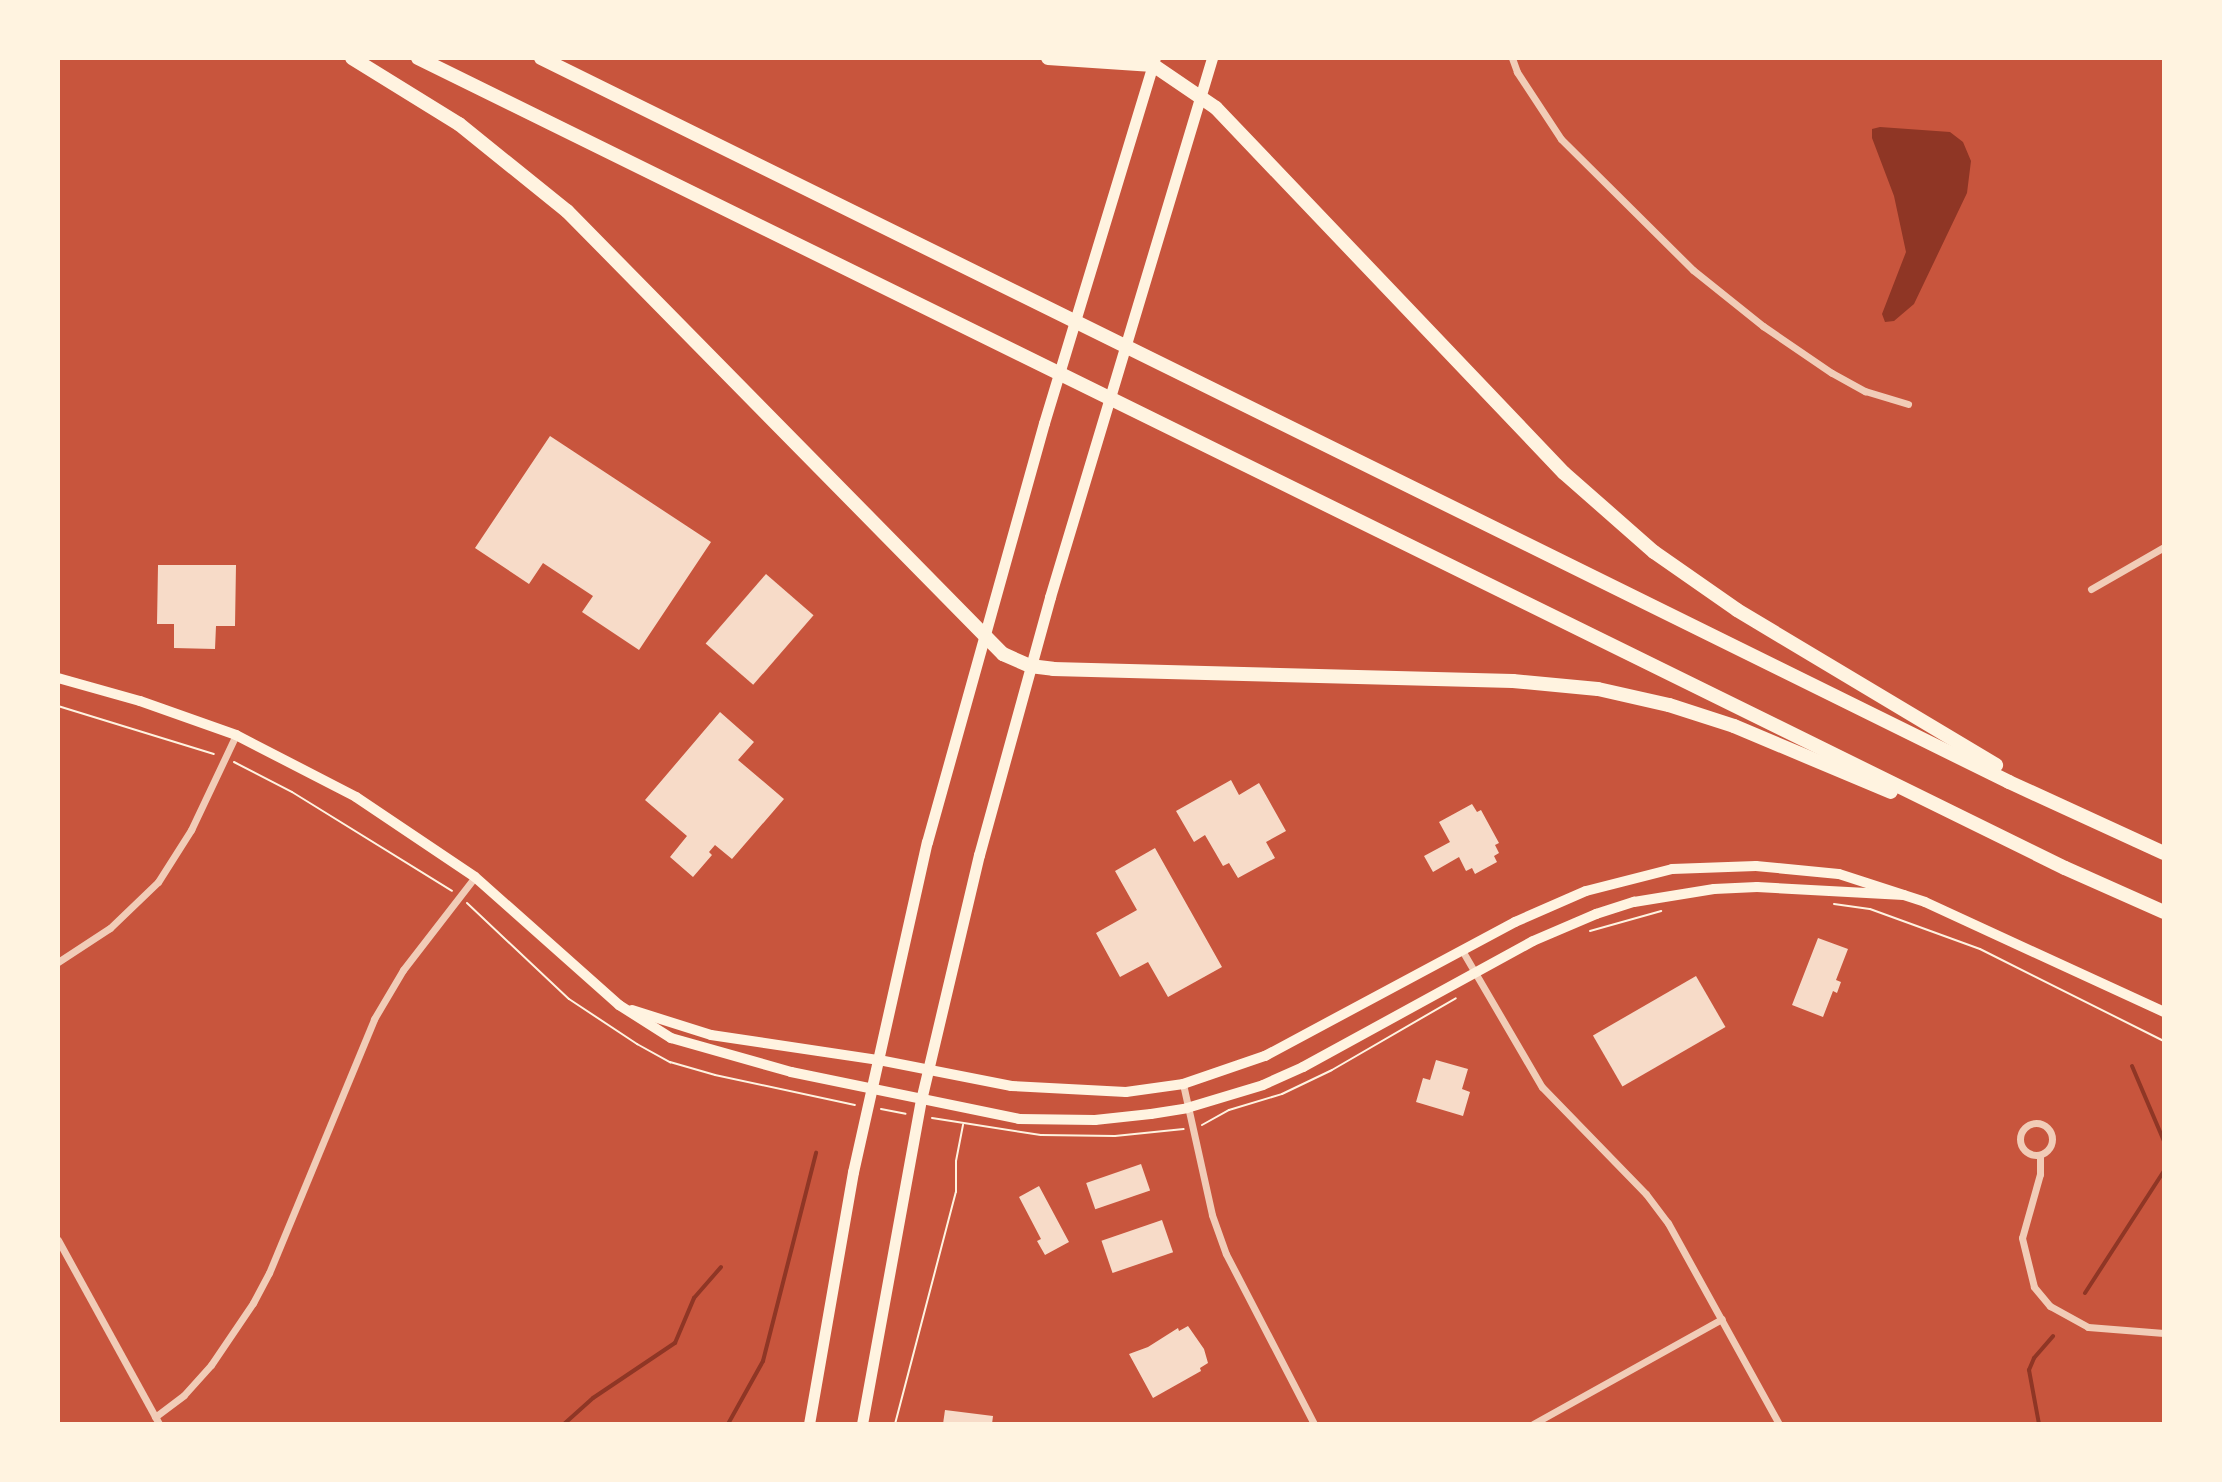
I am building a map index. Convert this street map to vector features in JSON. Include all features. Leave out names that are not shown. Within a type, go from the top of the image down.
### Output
[{"type":"highway","points":[[352,58],[459,124],[567,211],[1003,654],[1030,666],[1513,681],[1598,689],[1669,705],[1734,726],[1988,830]]},
{"type":"highway","points":[[418,58],[1988,830],[2164,912]]},
{"type":"highway","points":[[541,58],[2097,823],[2164,853]]},
{"type":"highway","points":[[1048,58],[1154,62],[1233,123],[1564,473],[1654,552],[1713,595],[1864,689],[2097,823]]},
{"type":"main road","points":[[862,1424],[927,1070],[979,855],[1030,666],[1212,58]]},
{"type":"main road","points":[[809,1424],[853,1172],[879,1060],[894,975],[927,842],[982,636],[1154,62]]},
{"type":"main road","points":[[58,678],[140,701],[236,735],[356,797],[475,877],[619,1005],[648,1026],[684,1042],[872,1091],[1019,1119],[1095,1120],[1187,1108],[1263,1085],[1303,1067],[1564,926],[1621,906],[1667,896],[1757,887],[1904,895]]},
{"type":"main road","points":[[619,1005],[663,1022],[711,1035],[879,1060],[1011,1086],[1126,1092],[1183,1084],[1235,1068],[1300,1040],[1545,907],[1614,883],[1672,869],[1756,866],[1839,874],[1904,895],[1974,922],[2164,1012]]},
{"type":"street","points":[[1512,58],[1517,72],[1561,139],[1646,228],[1693,270],[1763,326],[1832,373],[1865,391],[1908,404]]},
{"type":"street","points":[[2091,589],[2164,547]]},
{"type":"street","points":[[58,962],[110,928],[158,882],[191,830],[236,735]]},
{"type":"street","points":[[58,1240],[157,1420],[211,1365],[253,1303],[274,1261],[374,1019],[403,970],[475,877]]},
{"type":"street","points":[[1463,952],[1542,1087],[1646,1194],[1668,1223],[1779,1424]]},
{"type":"street","points":[[1183,1084],[1212,1215],[1228,1260],[1314,1424]]},
{"type":"street","points":[[2041,1123],[2053,1136],[2050,1148],[2040,1155],[2029,1153],[2021,1144],[2021,1132],[2030,1124],[2041,1123]]},
{"type":"street","points":[[2040,1155],[2040,1174],[2022,1238],[2034,1287],[2050,1306],[2088,1327],[2164,1333]]},
{"type":"street","points":[[1533,1424],[1722,1319]]},
{"type":"street","points":[[1552,1414],[1558,1424]]},
{"type":"path","points":[[1832,904],[1870,909],[1980,949],[2164,1041]]},
{"type":"path","points":[[1588,931],[1666,910]]},
{"type":"path","points":[[845,1103],[964,1124],[1056,1135],[1115,1136],[1192,1128],[1229,1110],[1282,1094],[1332,1070],[1460,996]]},
{"type":"path","points":[[895,1424],[956,1192],[956,1161],[964,1124]]},
{"type":"shaded area","points":[[1872,129],[1950,132],[1963,142],[1971,161],[1967,193],[1914,304],[1894,321],[1885,322],[1882,314],[1906,252],[1894,196],[1872,138]]},
{"type":"building","points":[[550,436],[711,542],[639,650],[582,612],[593,596],[543,563],[529,584],[475,548]]},
{"type":"building","points":[[158,565],[236,565],[235,626],[216,626],[215,649],[174,648],[174,624],[157,624]]},
{"type":"building","points":[[766,574],[814,615],[753,685],[706,643]]},
{"type":"building","points":[[720,712],[754,742],[738,760],[784,799],[732,859],[715,845],[709,852],[712,855],[693,877],[670,857],[687,836],[645,800]]},
{"type":"building","points":[[1231,780],[1239,795],[1259,783],[1286,831],[1266,842],[1275,858],[1238,878],[1229,863],[1223,866],[1205,835],[1194,842],[1176,811]]},
{"type":"building","points":[[1472,804],[1477,812],[1481,810],[1499,843],[1495,845],[1499,853],[1494,856],[1497,862],[1475,874],[1472,868],[1466,871],[1459,857],[1433,872],[1424,856],[1450,842],[1439,822]]},
{"type":"building","points":[[1155,848],[1222,967],[1168,997],[1148,962],[1120,977],[1096,933],[1137,910],[1115,871]]},
{"type":"building","points":[[1818,938],[1848,949],[1836,980],[1841,982],[1837,993],[1833,991],[1823,1017],[1792,1005]]},
{"type":"building","points":[[1696,976],[1726,1027],[1622,1087],[1593,1036]]},
{"type":"building","points":[[1436,1060],[1468,1069],[1462,1089],[1470,1092],[1463,1116],[1416,1102],[1423,1078],[1430,1080]]},
{"type":"building","points":[[1141,1164],[1150,1190],[1095,1209],[1086,1183]]},
{"type":"building","points":[[1039,1186],[1069,1242],[1045,1255],[1037,1241],[1041,1239],[1019,1197]]},
{"type":"building","points":[[1162,1220],[1173,1252],[1113,1273],[1101,1241]]},
{"type":"building","points":[[1188,1326],[1204,1349],[1208,1363],[1200,1368],[1201,1371],[1153,1398],[1129,1354],[1148,1347],[1178,1328],[1179,1331]]},
{"type":"building","points":[[945,1410],[993,1416],[992,1424],[943,1424]]},
{"type":"waterway","points":[[2132,1066],[2164,1141]]},
{"type":"waterway","points":[[728,1424],[763,1361],[816,1153]]},
{"type":"waterway","points":[[2085,1293],[2164,1171]]},
{"type":"waterway","points":[[564,1424],[593,1398],[675,1343],[694,1298],[721,1267]]},
{"type":"waterway","points":[[2039,1424],[2029,1370],[2034,1358],[2053,1336]]}]
